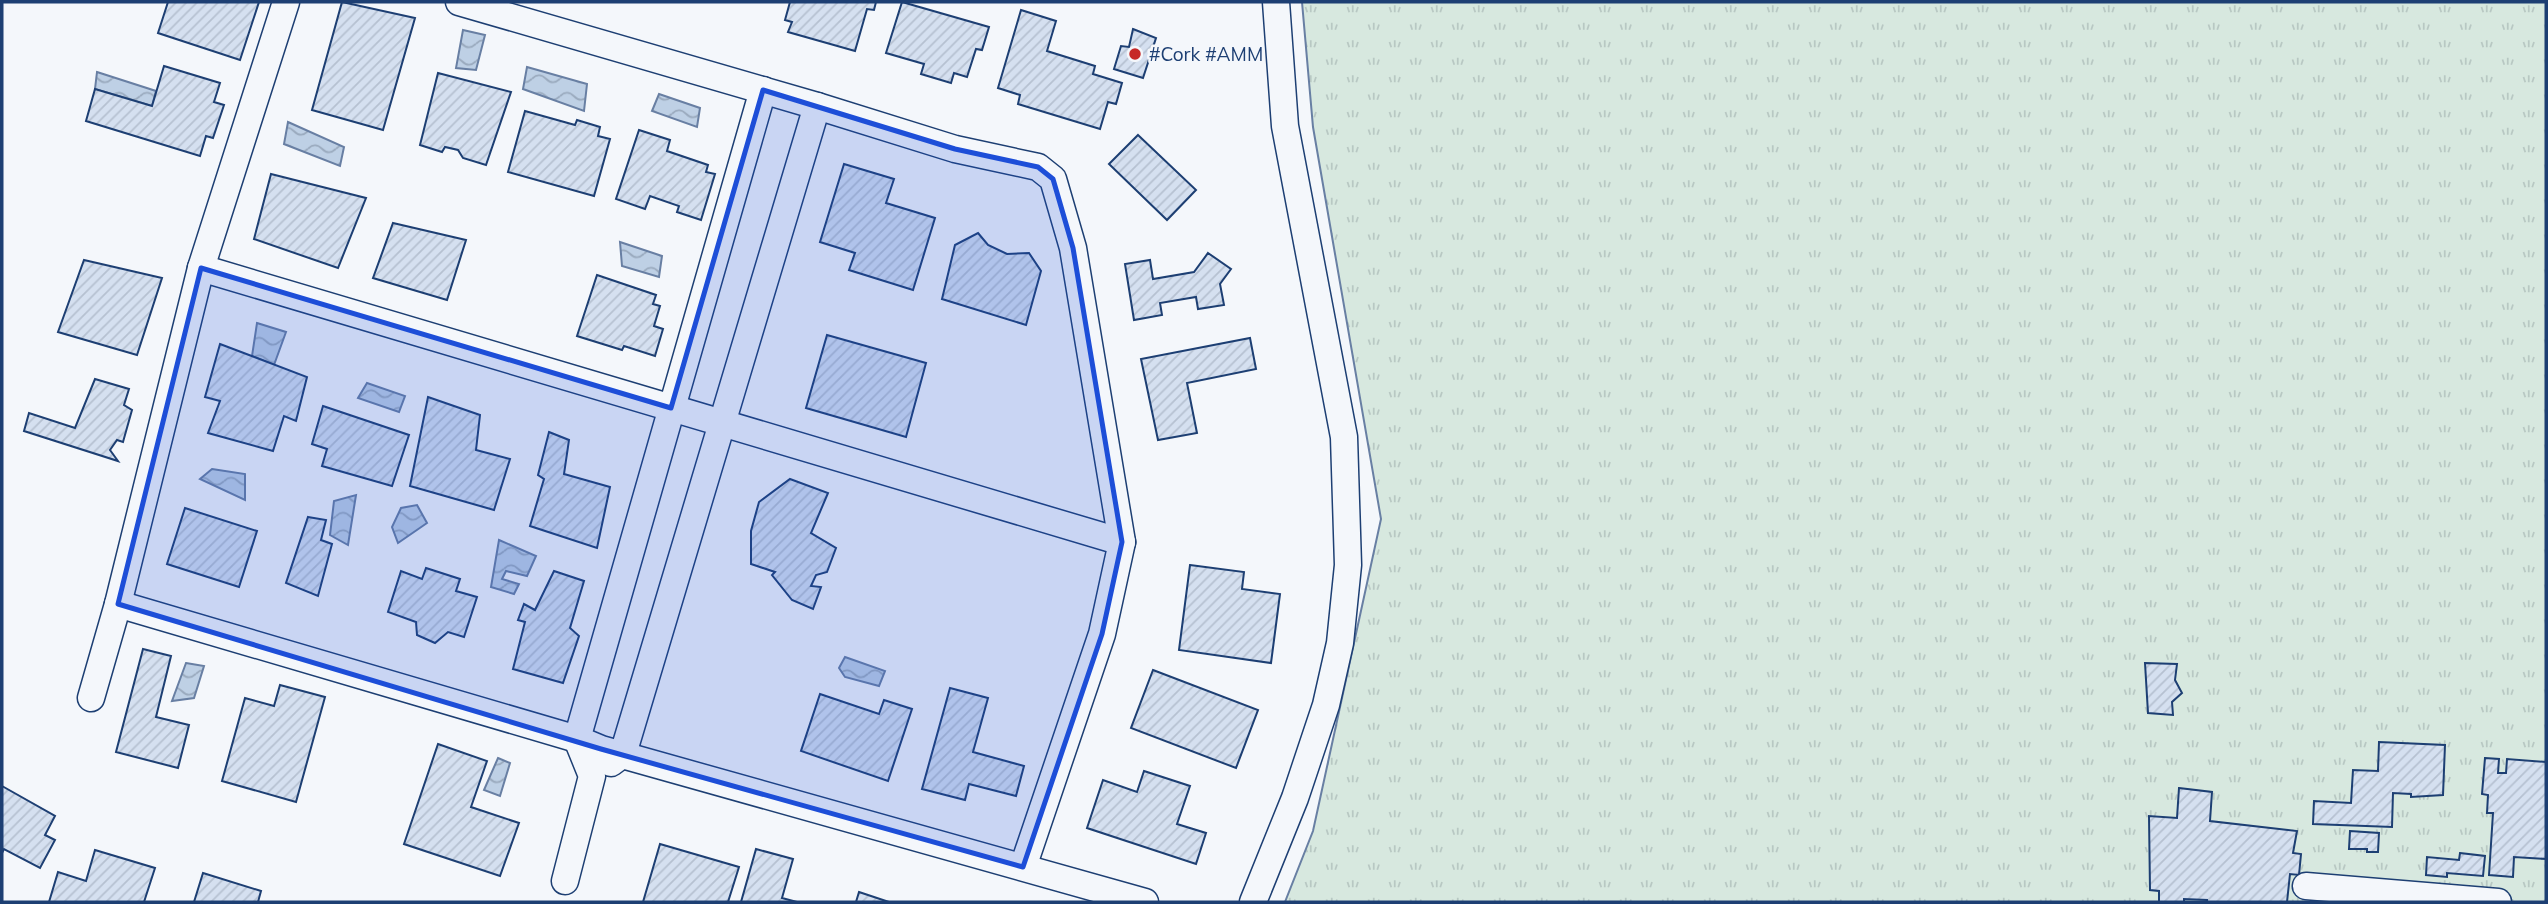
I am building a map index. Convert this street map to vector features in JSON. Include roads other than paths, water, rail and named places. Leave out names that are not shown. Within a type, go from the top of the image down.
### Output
[{"type":"street","points":[[91,698],[118,604],[201,268],[286,2]]},
{"type":"street","points":[[459,2],[955,149],[1038,167],[1054,179],[1073,248],[1122,542],[1102,634],[1023,867]]},
{"type":"street","points":[[1253,902],[1295,799],[1326,705],[1340,643],[1348,565],[1344,438],[1285,126],[1276,2]]},
{"type":"street","points":[[565,880],[592,776],[577,739],[763,90]]},
{"type":"street","points":[[592,776],[623,754],[817,106]]},
{"type":"street","points":[[201,268],[1122,542]]},
{"type":"street","points":[[118,604],[577,739],[601,749],[1145,902]]},
{"type":"street","points":[[2306,886],[2498,902]]},
{"type":"water","points":[[463,30],[485,35],[476,70],[456,68]]},
{"type":"water","points":[[527,67],[587,84],[584,111],[523,89]]},
{"type":"water","points":[[97,72],[156,91],[152,106],[95,89]]},
{"type":"water","points":[[659,94],[700,108],[697,127],[652,111]]},
{"type":"water","points":[[288,122],[344,147],[340,166],[284,144]]},
{"type":"water","points":[[620,242],[662,256],[659,277],[622,266]]},
{"type":"water","points":[[257,323],[286,332],[274,365],[252,356]]},
{"type":"water","points":[[367,383],[405,396],[399,412],[358,398]]},
{"type":"water","points":[[212,469],[245,474],[245,500],[200,479]]},
{"type":"water","points":[[356,495],[348,545],[330,535],[334,501]]},
{"type":"water","points":[[417,505],[427,523],[398,543],[392,527],[401,508]]},
{"type":"water","points":[[499,540],[536,556],[527,576],[506,571],[502,579],[519,584],[514,594],[491,587]]},
{"type":"water","points":[[845,657],[885,671],[879,686],[845,677],[839,668]]},
{"type":"water","points":[[186,663],[204,666],[194,698],[172,701]]},
{"type":"water","points":[[498,758],[510,763],[500,796],[484,790]]},
{"type":"place","name":"#Cork #AMM","points":[[1135,54]]}]
